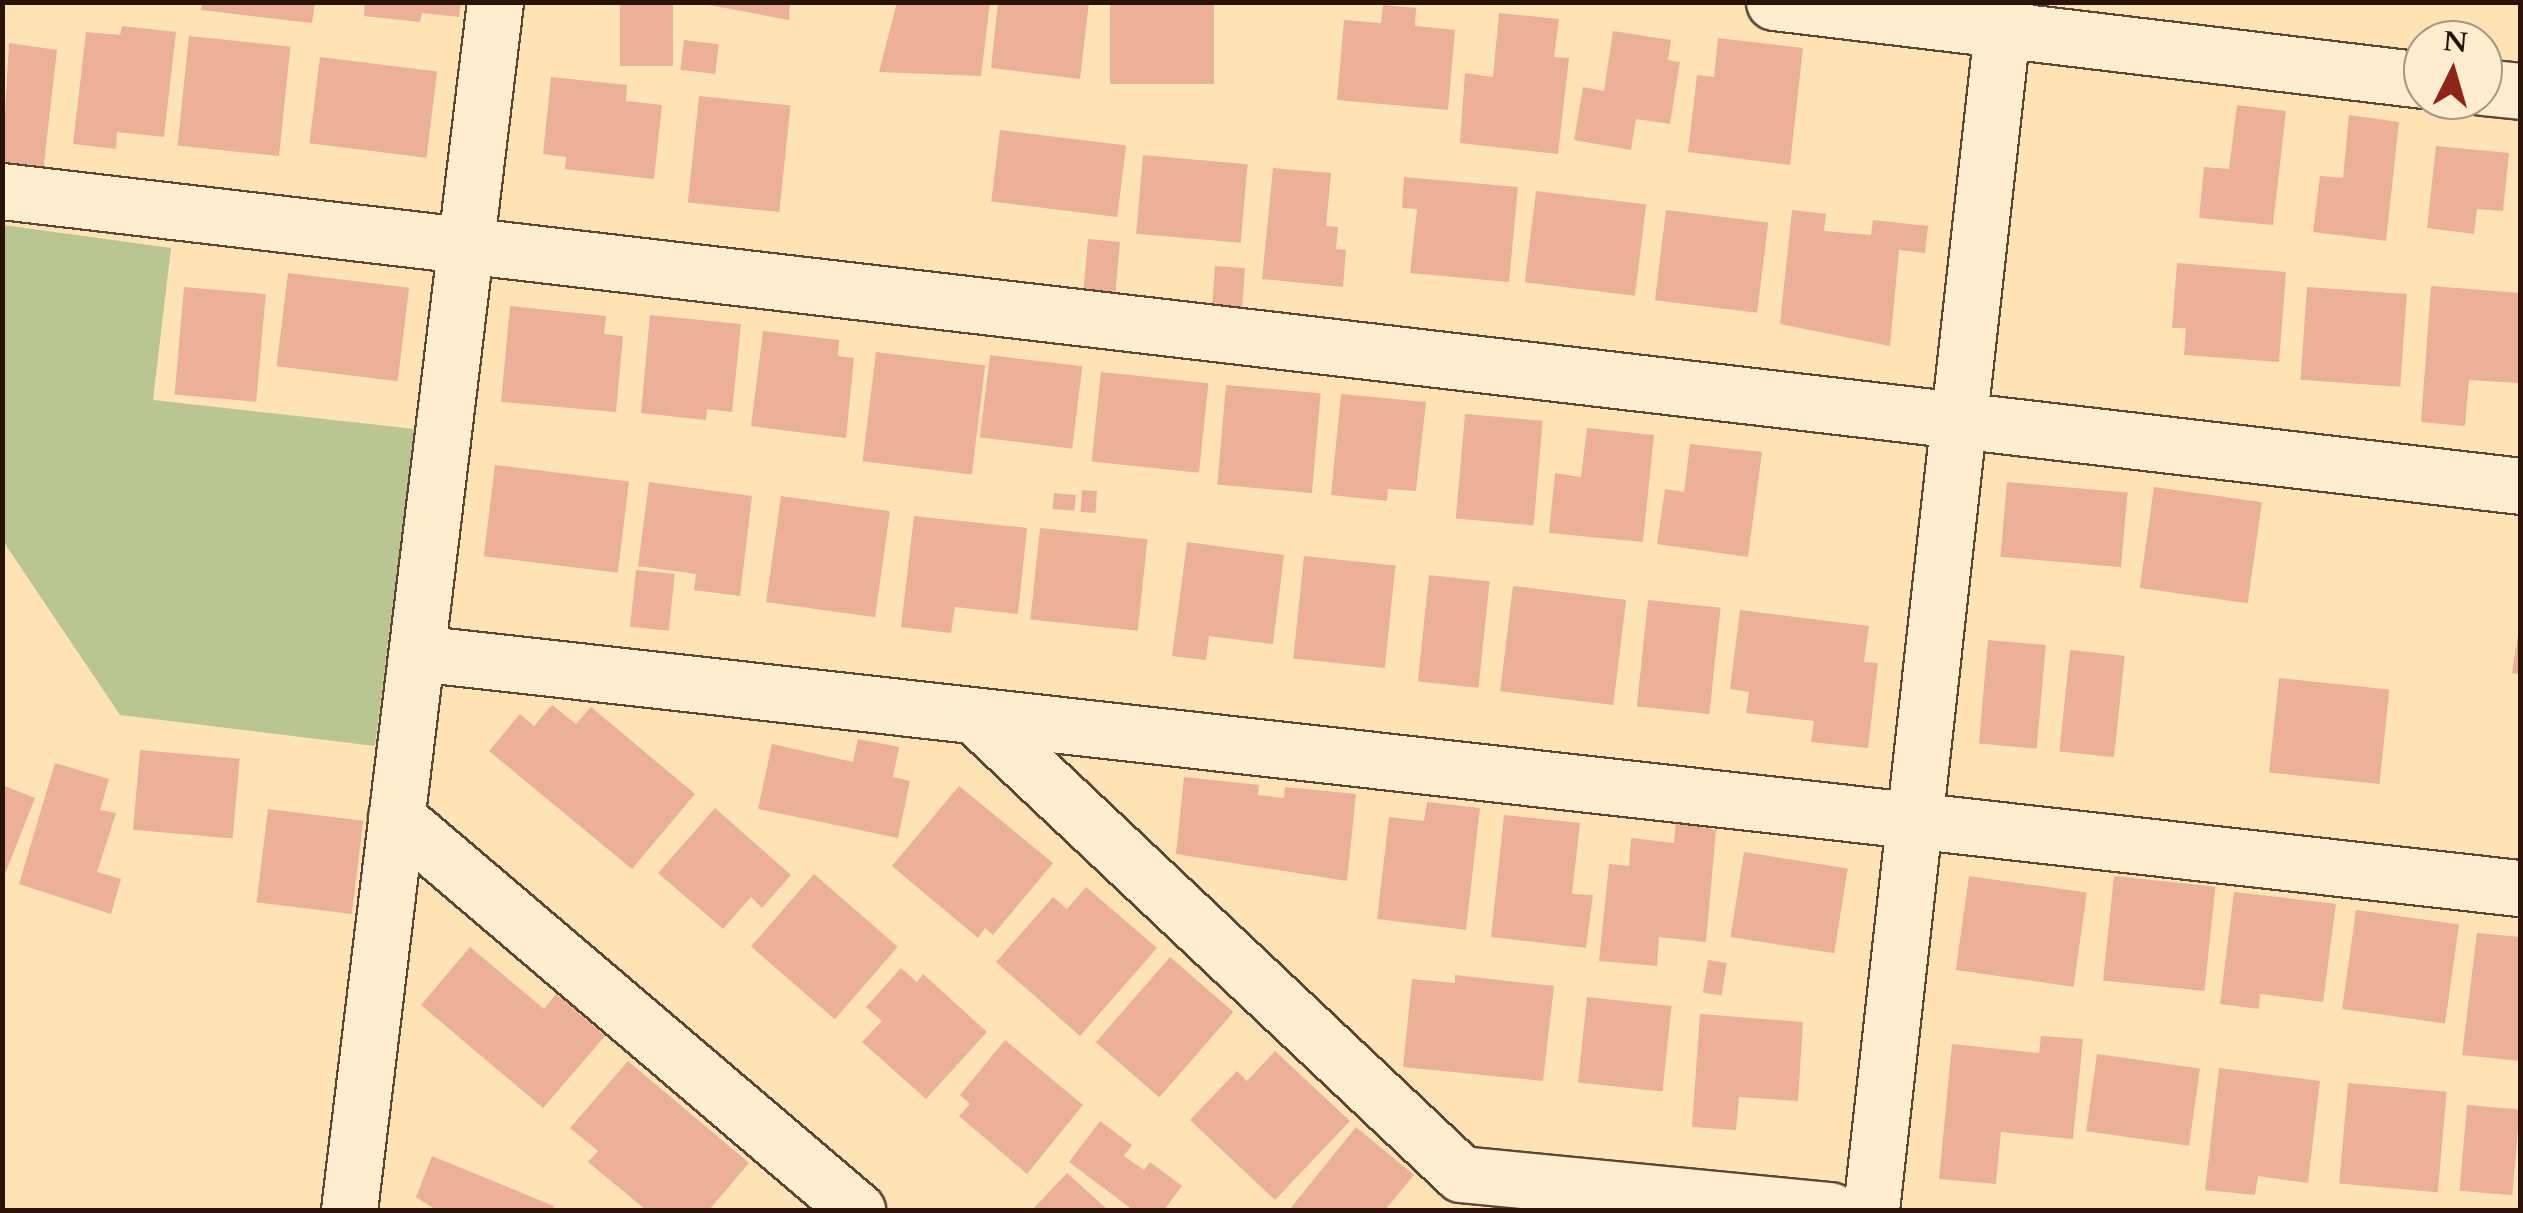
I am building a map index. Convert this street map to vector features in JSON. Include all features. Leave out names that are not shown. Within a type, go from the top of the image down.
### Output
[{"type":"street","points":[[349,1210],[495,2]]},
{"type":"street","points":[[1774,2],[2003,16],[2403,77]]},
{"type":"street","points":[[1870,1210],[1918,818],[2003,16]]},
{"type":"street","points":[[2,191],[2520,486]]},
{"type":"street","points":[[416,652],[976,718],[1918,818],[2520,888]]},
{"type":"street","points":[[976,718],[1461,1174],[1830,1210]]},
{"type":"street","points":[[396,817],[857,1210]]},
{"type":"green space","points":[[3,225],[171,248],[153,400],[415,429],[375,746],[120,715],[3,541]]},
{"type":"building","points":[[202,2],[315,2],[312,23],[201,10]]},
{"type":"building","points":[[365,2],[461,2],[459,17],[422,13],[420,22],[364,16]]},
{"type":"building","points":[[620,2],[673,2],[673,66],[620,66]]},
{"type":"building","points":[[693,2],[790,2],[789,20]]},
{"type":"building","points":[[897,2],[990,2],[981,76],[879,72]]},
{"type":"building","points":[[998,2],[1089,2],[1080,79],[991,68]]},
{"type":"building","points":[[1110,2],[1214,2],[1214,84],[1110,84]]},
{"type":"building","points":[[1383,5],[1416,8],[1415,26],[1455,30],[1448,110],[1337,100],[1344,20],[1381,23]]},
{"type":"building","points":[[1499,13],[1559,19],[1554,57],[1569,58],[1558,154],[1460,143],[1465,73],[1493,77]]},
{"type":"building","points":[[122,26],[176,32],[164,137],[117,132],[116,149],[73,144],[86,32],[120,35]]},
{"type":"building","points":[[1613,31],[1671,40],[1668,60],[1680,62],[1670,124],[1636,119],[1631,150],[1574,140],[1583,87],[1604,91]]},
{"type":"building","points":[[189,36],[290,47],[279,156],[178,145]]},
{"type":"building","points":[[1718,38],[1803,48],[1790,165],[1688,152],[1697,75],[1714,77]]},
{"type":"building","points":[[684,40],[719,44],[715,74],[680,70]]},
{"type":"building","points":[[9,43],[57,50],[43,172],[2,168]]},
{"type":"building","points":[[320,57],[437,71],[427,158],[309,143]]},
{"type":"building","points":[[551,77],[627,85],[626,101],[662,105],[654,179],[565,169],[566,157],[543,154]]},
{"type":"building","points":[[699,96],[790,106],[779,212],[688,202]]},
{"type":"building","points":[[2237,105],[2286,111],[2273,225],[2199,218],[2204,167],[2229,169]]},
{"type":"building","points":[[2349,115],[2399,122],[2386,241],[2313,232],[2320,176],[2343,178]]},
{"type":"building","points":[[1000,130],[1126,145],[1117,217],[991,201]]},
{"type":"building","points":[[2436,146],[2509,153],[2503,211],[2477,209],[2474,234],[2427,228]]},
{"type":"building","points":[[1143,155],[1248,164],[1241,243],[1136,234]]},
{"type":"building","points":[[1273,168],[1331,173],[1326,226],[1338,227],[1336,249],[1346,250],[1343,287],[1262,279]]},
{"type":"building","points":[[1404,177],[1518,187],[1509,282],[1410,273],[1417,209],[1402,208]]},
{"type":"building","points":[[1536,191],[1646,205],[1635,296],[1525,282]]},
{"type":"building","points":[[1666,210],[1768,223],[1757,313],[1655,300]]},
{"type":"building","points":[[1792,210],[1826,214],[1824,231],[1871,235],[1873,220],[1928,226],[1925,253],[1899,250],[1890,346],[1780,324]]},
{"type":"building","points":[[1088,239],[1120,242],[1115,300],[1083,297]]},
{"type":"building","points":[[2177,263],[2286,272],[2279,362],[2184,355],[2186,328],[2172,328]]},
{"type":"building","points":[[1215,266],[1245,268],[1242,311],[1212,309]]},
{"type":"building","points":[[288,273],[409,288],[398,381],[277,366]]},
{"type":"building","points":[[2431,286],[2520,293],[2519,383],[2469,380],[2465,426],[2421,422]]},
{"type":"building","points":[[184,287],[266,294],[256,402],[175,395]]},
{"type":"building","points":[[2307,287],[2407,294],[2400,387],[2301,380]]},
{"type":"building","points":[[510,306],[606,316],[604,334],[623,336],[616,412],[501,402]]},
{"type":"building","points":[[650,315],[741,324],[732,412],[707,409],[706,420],[641,413]]},
{"type":"building","points":[[763,331],[839,340],[838,356],[854,358],[846,438],[751,426]]},
{"type":"building","points":[[876,352],[985,365],[972,475],[863,461]]},
{"type":"building","points":[[990,355],[1082,366],[1072,449],[980,437]]},
{"type":"building","points":[[1101,372],[1208,383],[1199,473],[1092,462]]},
{"type":"building","points":[[1226,385],[1321,393],[1312,493],[1217,485]]},
{"type":"building","points":[[1341,394],[1426,402],[1416,491],[1388,489],[1387,501],[1331,495]]},
{"type":"building","points":[[1465,414],[1543,421],[1534,525],[1456,519]]},
{"type":"building","points":[[1587,428],[1654,435],[1643,542],[1549,533],[1555,473],[1581,477]]},
{"type":"building","points":[[1690,444],[1762,452],[1748,557],[1657,544],[1665,489],[1684,492]]},
{"type":"building","points":[[495,465],[629,481],[618,573],[484,556]]},
{"type":"building","points":[[649,482],[752,496],[740,596],[694,590],[696,574],[638,566]]},
{"type":"building","points":[[2007,482],[2128,493],[2121,567],[2000,557]]},
{"type":"building","points":[[2154,487],[2262,502],[2248,603],[2140,588]]},
{"type":"building","points":[[1082,490],[1097,491],[1095,513],[1080,512]]},
{"type":"building","points":[[1054,493],[1076,495],[1075,511],[1053,509]]},
{"type":"building","points":[[781,496],[890,511],[875,617],[766,602]]},
{"type":"building","points":[[914,516],[1027,528],[1018,614],[955,607],[951,633],[901,627]]},
{"type":"building","points":[[1040,528],[1147,539],[1138,631],[1030,619]]},
{"type":"building","points":[[1187,542],[1284,555],[1273,644],[1209,636],[1206,660],[1172,656]]},
{"type":"building","points":[[1304,556],[1395,566],[1385,668],[1293,658]]},
{"type":"building","points":[[636,570],[675,574],[669,631],[630,627]]},
{"type":"building","points":[[1429,575],[1490,581],[1478,688],[1418,681]]},
{"type":"building","points":[[1513,586],[1626,600],[1613,705],[1500,691]]},
{"type":"building","points":[[1648,600],[1721,608],[1709,714],[1637,706]]},
{"type":"building","points":[[1740,610],[1869,626],[1864,662],[1878,663],[1868,748],[1811,742],[1814,721],[1746,713],[1749,692],[1730,689]]},
{"type":"building","points":[[2520,623],[2520,674],[2512,673]]},
{"type":"building","points":[[1988,640],[2046,645],[2037,749],[1979,744]]},
{"type":"building","points":[[2070,650],[2125,656],[2114,757],[2059,751]]},
{"type":"building","points":[[2279,678],[2389,690],[2379,784],[2269,772]]},
{"type":"building","points":[[552,705],[576,724],[591,707],[695,794],[632,869],[489,751],[520,714],[534,726]]},
{"type":"building","points":[[858,739],[899,747],[893,777],[910,781],[898,838],[758,809],[772,744],[853,762]]},
{"type":"building","points":[[140,750],[240,759],[233,838],[133,830]]},
{"type":"building","points":[[55,763],[109,779],[100,810],[116,813],[97,872],[121,879],[111,914],[19,884]]},
{"type":"building","points":[[1184,777],[1259,785],[1258,795],[1284,798],[1285,787],[1356,794],[1347,881],[1176,854]]},
{"type":"building","points":[[2,785],[35,798],[3,879],[2,878]]},
{"type":"building","points":[[959,786],[1053,863],[993,935],[985,928],[978,938],[892,866]]},
{"type":"building","points":[[1427,802],[1480,808],[1466,930],[1377,919],[1389,817],[1424,821]]},
{"type":"building","points":[[715,808],[791,875],[762,908],[751,897],[723,929],[658,873]]},
{"type":"building","points":[[268,809],[363,821],[352,914],[257,902]]},
{"type":"building","points":[[1504,815],[1580,823],[1572,894],[1593,895],[1586,948],[1491,937]]},
{"type":"building","points":[[1676,821],[1716,830],[1706,942],[1659,937],[1657,966],[1599,961],[1609,864],[1629,866],[1631,838],[1674,843]]},
{"type":"building","points":[[1744,852],[1848,868],[1834,953],[1731,937]]},
{"type":"building","points":[[814,874],[898,947],[835,1019],[751,946]]},
{"type":"building","points":[[1969,876],[2087,893],[2074,987],[1956,970]]},
{"type":"building","points":[[2114,876],[2215,887],[2204,991],[2103,980]]},
{"type":"building","points":[[1086,887],[1157,948],[1080,1036],[996,962],[1053,897],[1067,909]]},
{"type":"building","points":[[2234,892],[2336,904],[2323,1002],[2260,994],[2259,1009],[2220,1004]]},
{"type":"building","points":[[2356,910],[2459,924],[2445,1024],[2342,1009]]},
{"type":"building","points":[[2477,933],[2520,937],[2520,1061],[2462,1055]]},
{"type":"building","points":[[470,947],[544,1009],[556,994],[605,1036],[543,1108],[421,1005]]},
{"type":"building","points":[[1170,957],[1233,1012],[1159,1097],[1096,1042]]},
{"type":"building","points":[[1708,960],[1727,963],[1722,996],[1703,993]]},
{"type":"building","points":[[901,968],[917,982],[923,974],[987,1032],[926,1099],[862,1042],[882,1021],[866,1007]]},
{"type":"building","points":[[1455,975],[1554,986],[1543,1081],[1403,1067],[1412,979],[1455,983]]},
{"type":"building","points":[[1587,997],[1672,1006],[1663,1091],[1578,1083]]},
{"type":"building","points":[[1700,1014],[1803,1022],[1798,1101],[1739,1097],[1736,1130],[1692,1127]]},
{"type":"building","points":[[2041,1036],[2083,1039],[2073,1139],[2001,1132],[1996,1184],[1939,1179],[1952,1044],[2039,1053]]},
{"type":"building","points":[[1005,1040],[1083,1105],[1027,1174],[959,1116],[970,1104],[960,1095]]},
{"type":"building","points":[[1275,1051],[1350,1121],[1275,1200],[1190,1120],[1237,1071],[1247,1081]]},
{"type":"building","points":[[2097,1054],[2200,1068],[2189,1146],[2086,1131]]},
{"type":"building","points":[[628,1061],[749,1163],[709,1210],[646,1210],[588,1162],[598,1151],[570,1128]]},
{"type":"building","points":[[2219,1068],[2320,1081],[2308,1183],[2258,1176],[2255,1195],[2205,1190]]},
{"type":"building","points":[[2348,1083],[2447,1092],[2438,1192],[2339,1184]]},
{"type":"building","points":[[2467,1105],[2520,1110],[2512,1195],[2460,1191]]},
{"type":"building","points":[[1100,1121],[1132,1145],[1124,1156],[1144,1170],[1150,1162],[1182,1186],[1164,1210],[1133,1210],[1069,1162]]},
{"type":"building","points":[[1356,1127],[1414,1175],[1385,1210],[1289,1210]]},
{"type":"building","points":[[432,1156],[554,1206],[552,1210],[436,1210],[416,1197]]},
{"type":"building","points":[[1067,1173],[1108,1210],[1032,1210]]}]
